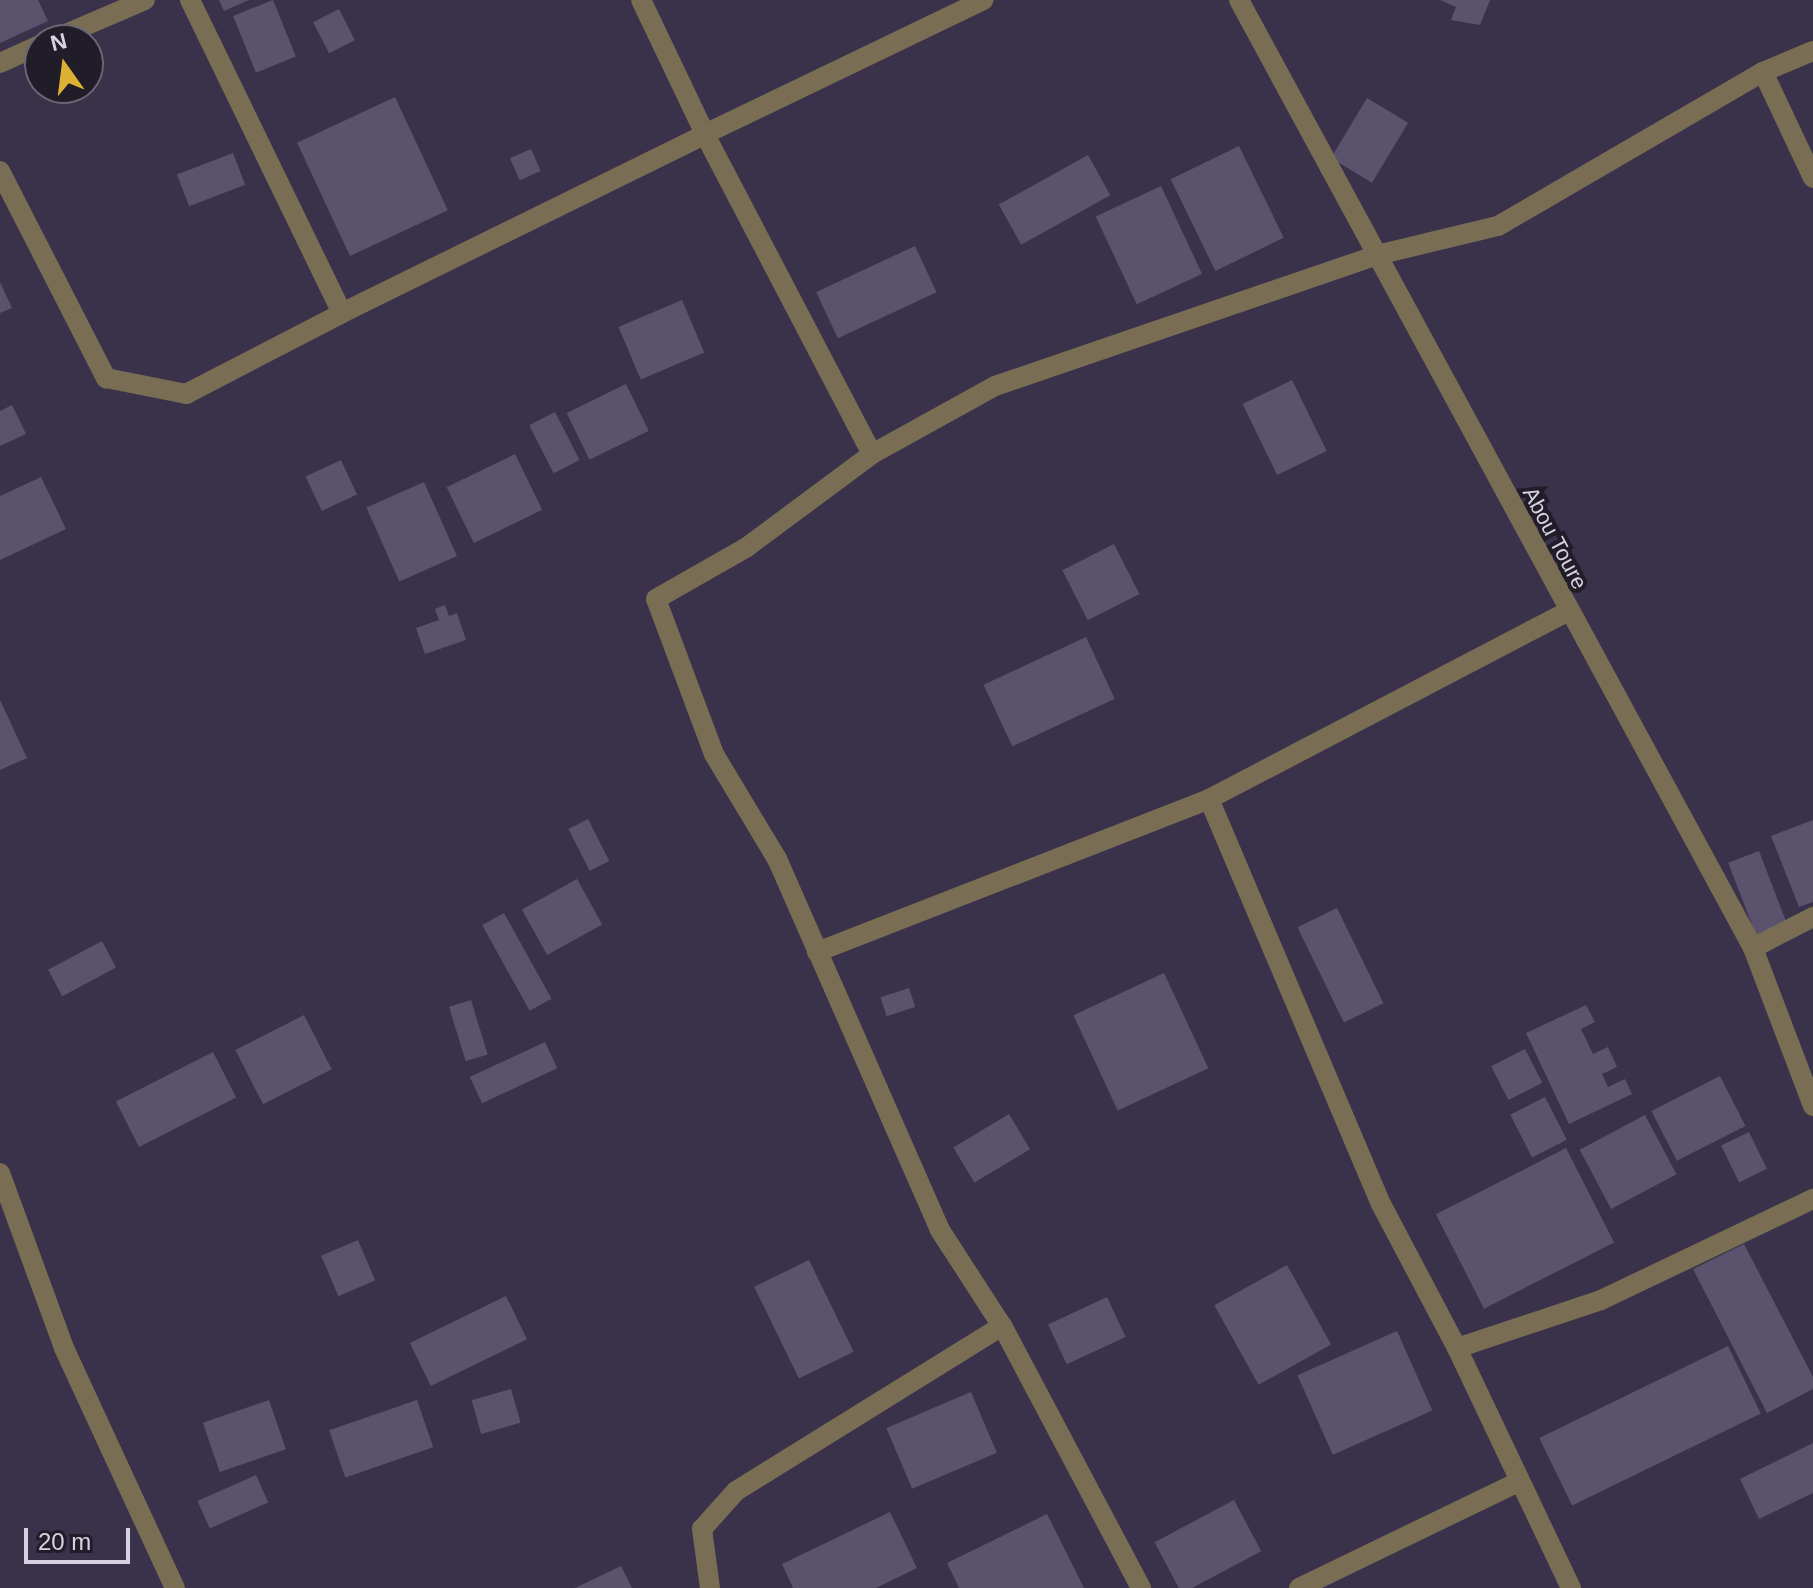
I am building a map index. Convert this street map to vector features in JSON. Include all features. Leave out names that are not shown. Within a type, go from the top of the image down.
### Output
[{"type":"street","points":[[89,24],[145,0]]},
{"type":"street","points":[[190,0],[342,313]]},
{"type":"street","points":[[641,0],[705,134],[872,454]]},
{"type":"street","points":[[0,171],[106,378],[186,394],[342,313],[983,0]]},
{"type":"street","name":"Abou Toure","points":[[1239,0],[1567,612],[1753,948],[1813,1106]]},
{"type":"street","points":[[1141,1588],[1002,1326],[940,1230],[777,859],[714,754],[656,599],[747,547],[872,454],[995,386],[1377,255],[1498,226],[1763,72],[1813,51]]},
{"type":"street","points":[[0,63],[24,52]]},
{"type":"street","points":[[1763,72],[1813,178]]},
{"type":"street","points":[[817,952],[1209,799],[1567,612]]},
{"type":"street","points":[[1209,799],[1381,1204],[1457,1348],[1571,1588]]},
{"type":"street","points":[[1753,948],[1813,917]]},
{"type":"street","points":[[0,1173],[64,1348],[175,1588]]},
{"type":"street","points":[[1457,1348],[1601,1300],[1813,1199]]},
{"type":"street","points":[[710,1588],[702,1529],[736,1491],[1002,1326]]},
{"type":"street","points":[[1299,1588],[1518,1482]]},
{"type":"building","points":[[0,0],[38,0],[48,21],[24,24],[24,32],[0,43]]},
{"type":"building","points":[[219,0],[249,0],[224,11]]},
{"type":"building","points":[[273,0],[296,57],[256,73],[233,16]]},
{"type":"building","points":[[1440,0],[1490,0],[1480,25],[1451,20],[1456,7]]},
{"type":"building","points":[[339,9],[355,40],[329,53],[313,22]]},
{"type":"building","points":[[395,97],[448,210],[350,256],[297,143]]},
{"type":"building","points":[[1367,98],[1408,123],[1372,183],[1331,158]]},
{"type":"building","points":[[1239,146],[1284,238],[1215,271],[1171,179]]},
{"type":"building","points":[[531,149],[541,171],[520,180],[510,158]]},
{"type":"building","points":[[233,153],[245,185],[189,206],[177,175]]},
{"type":"building","points":[[1088,155],[1110,195],[1021,245],[999,204]]},
{"type":"building","points":[[1161,186],[1202,274],[1137,304],[1096,216]]},
{"type":"building","points":[[915,246],[937,292],[838,338],[816,292]]},
{"type":"building","points":[[0,282],[12,308],[0,313]]},
{"type":"building","points":[[682,300],[704,352],[641,379],[618,327]]},
{"type":"building","points":[[1292,380],[1327,451],[1277,475],[1243,404]]},
{"type":"building","points":[[626,384],[649,431],[589,460],[567,413]]},
{"type":"building","points":[[12,405],[26,434],[0,446],[0,411]]},
{"type":"building","points":[[555,412],[580,460],[554,473],[529,425]]},
{"type":"building","points":[[515,454],[542,510],[474,543],[447,487]]},
{"type":"building","points":[[341,460],[357,494],[322,511],[306,476]]},
{"type":"building","points":[[41,477],[66,529],[0,560],[0,496]]},
{"type":"building","points":[[424,482],[457,556],[399,582],[366,508]]},
{"type":"building","points":[[1114,544],[1139,594],[1088,620],[1062,570]]},
{"type":"building","points":[[445,605],[449,616],[457,613],[466,640],[425,654],[416,628],[439,620],[435,609]]},
{"type":"building","points":[[1086,637],[1115,699],[1012,746],[984,685]]},
{"type":"building","points":[[0,700],[27,758],[0,770]]},
{"type":"building","points":[[588,819],[609,861],[590,871],[568,829]]},
{"type":"building","points":[[1813,820],[1813,902],[1799,907],[1771,836]]},
{"type":"building","points":[[1759,851],[1787,925],[1757,937],[1728,863]]},
{"type":"building","points":[[577,879],[602,924],[547,955],[522,910]]},
{"type":"building","points":[[1337,908],[1383,1003],[1344,1023],[1297,927]]},
{"type":"building","points":[[504,913],[552,999],[530,1011],[482,925]]},
{"type":"building","points":[[102,941],[116,967],[62,996],[48,970]]},
{"type":"building","points":[[1164,973],[1208,1068],[1118,1110],[1073,1015]]},
{"type":"building","points":[[909,988],[915,1007],[887,1016],[880,997]]},
{"type":"building","points":[[471,1000],[488,1055],[466,1061],[449,1007]]},
{"type":"building","points":[[1586,1005],[1595,1022],[1581,1029],[1593,1054],[1608,1047],[1617,1067],[1602,1074],[1608,1087],[1625,1079],[1632,1094],[1569,1124],[1526,1033]]},
{"type":"building","points":[[304,1015],[332,1069],[263,1104],[235,1050]]},
{"type":"building","points":[[545,1042],[557,1068],[482,1103],[470,1077]]},
{"type":"building","points":[[1525,1049],[1542,1083],[1508,1100],[1491,1066]]},
{"type":"building","points":[[213,1052],[236,1097],[139,1147],[116,1101]]},
{"type":"building","points":[[1720,1076],[1745,1126],[1677,1161],[1651,1111]]},
{"type":"building","points":[[1545,1097],[1567,1140],[1532,1157],[1510,1115]]},
{"type":"building","points":[[1009,1114],[1030,1149],[974,1183],[953,1147]]},
{"type":"building","points":[[1645,1115],[1676,1174],[1611,1209],[1580,1150]]},
{"type":"building","points":[[1749,1132],[1767,1169],[1739,1182],[1721,1146]]},
{"type":"building","points":[[1566,1148],[1614,1242],[1484,1309],[1436,1214]]},
{"type":"building","points":[[358,1240],[375,1281],[338,1296],[321,1256]]},
{"type":"building","points":[[1744,1244],[1813,1377],[1813,1389],[1767,1413],[1693,1269]]},
{"type":"building","points":[[809,1260],[854,1352],[799,1378],[754,1287]]},
{"type":"building","points":[[1287,1265],[1331,1345],[1259,1385],[1214,1305]]},
{"type":"building","points":[[506,1296],[527,1339],[431,1386],[410,1343]]},
{"type":"building","points":[[1107,1297],[1126,1337],[1067,1364],[1048,1324]]},
{"type":"building","points":[[1397,1331],[1432,1410],[1333,1455],[1297,1375]]},
{"type":"building","points":[[1728,1346],[1761,1413],[1572,1505],[1539,1438]]},
{"type":"building","points":[[511,1389],[521,1423],[481,1434],[472,1400]]},
{"type":"building","points":[[971,1392],[997,1453],[912,1489],[886,1428]]},
{"type":"building","points":[[269,1400],[286,1449],[220,1472],[203,1423]]},
{"type":"building","points":[[417,1400],[433,1447],[345,1478],[329,1430]]},
{"type":"building","points":[[1813,1443],[1813,1493],[1759,1519],[1740,1479]]},
{"type":"building","points":[[256,1475],[268,1502],[210,1528],[198,1501]]},
{"type":"building","points":[[1234,1500],[1261,1551],[1192,1588],[1179,1588],[1155,1542]]},
{"type":"building","points":[[890,1512],[917,1568],[876,1588],[793,1588],[782,1564]]},
{"type":"building","points":[[1047,1514],[1084,1588],[959,1588],[947,1563]]},
{"type":"building","points":[[621,1566],[632,1588],[575,1588]]}]
